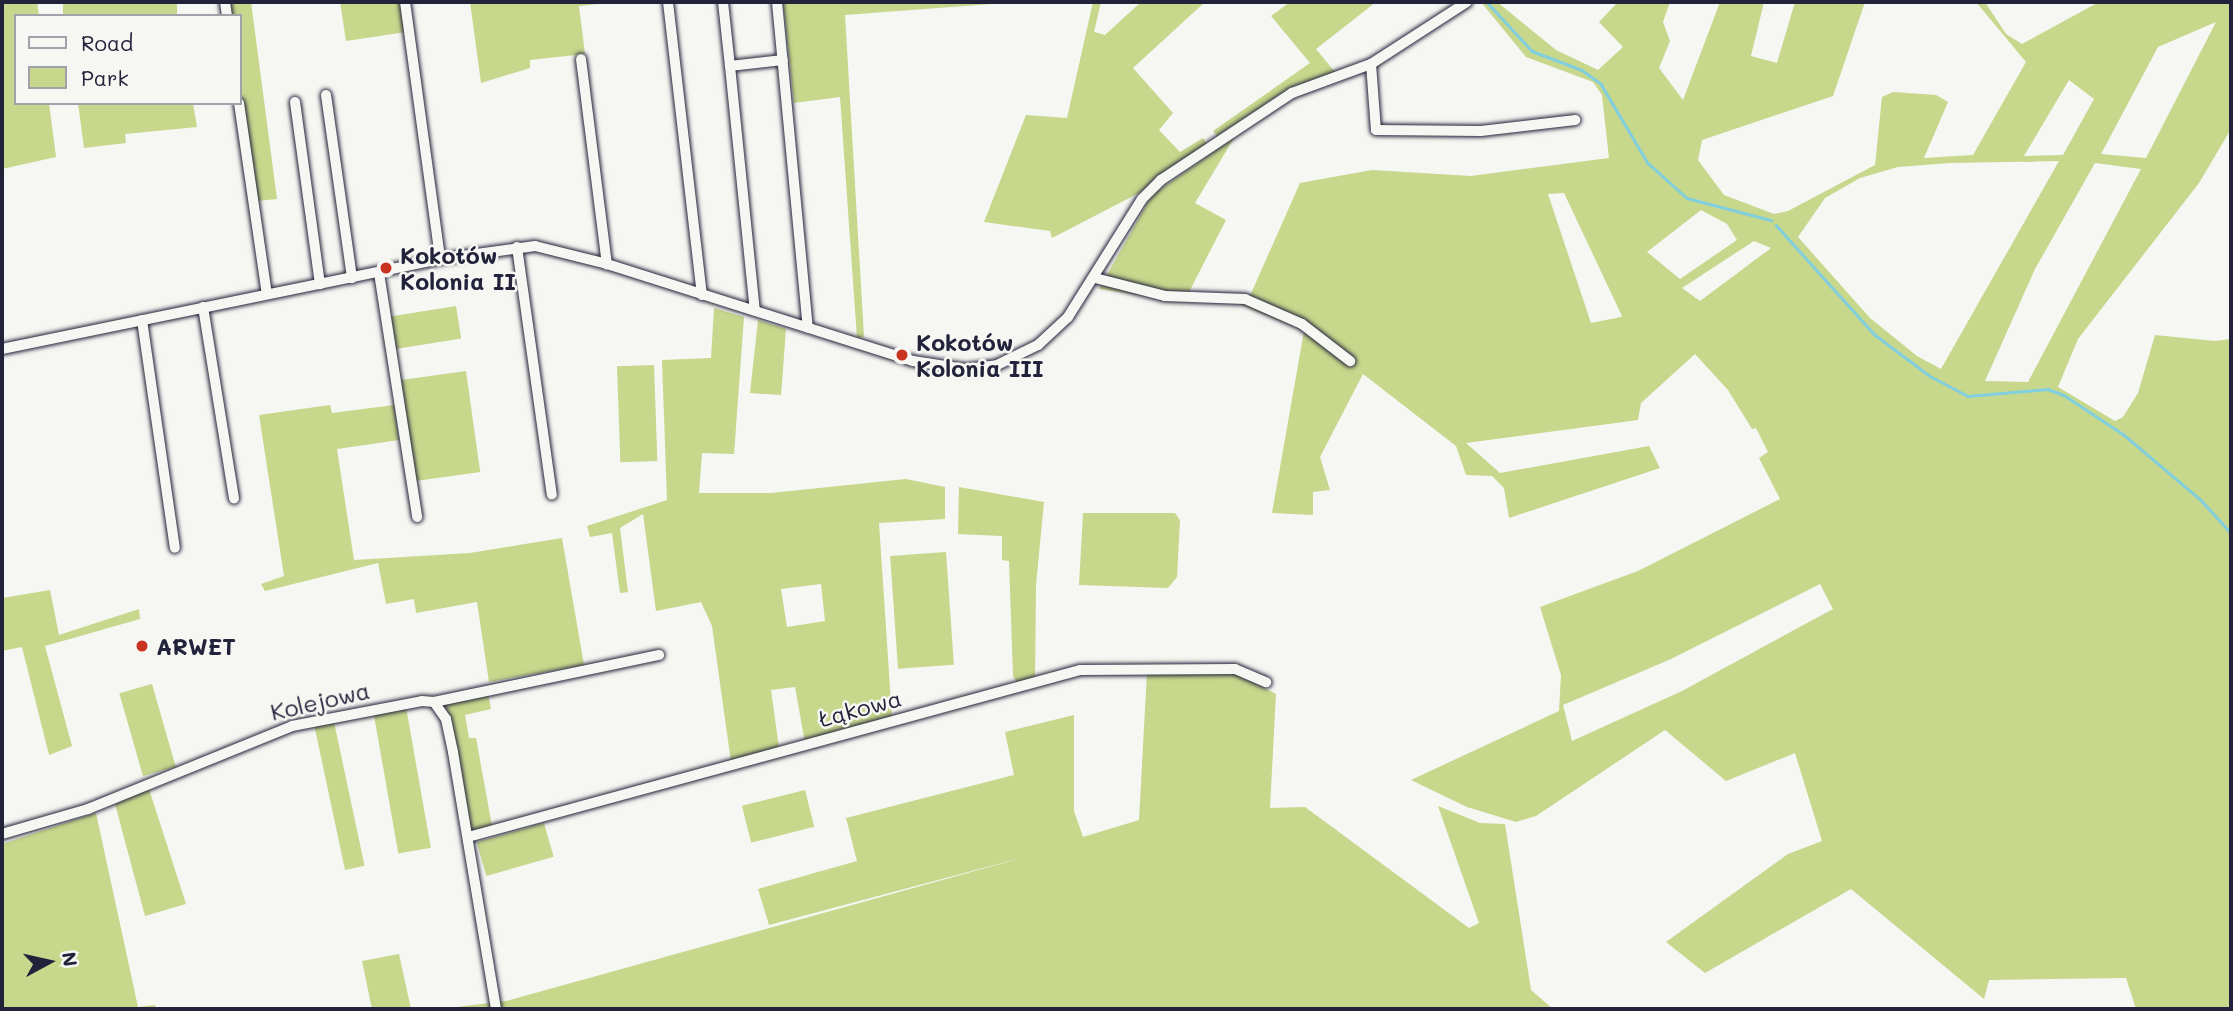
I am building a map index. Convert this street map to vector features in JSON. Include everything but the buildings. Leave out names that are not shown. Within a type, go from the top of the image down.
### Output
[{"type":"street","points":[[405,2],[440,259]]},
{"type":"street","points":[[668,2],[702,295]]},
{"type":"street","points":[[723,2],[755,311]]},
{"type":"street","points":[[777,2],[808,328]]},
{"type":"street","points":[[2,349],[440,259],[535,246],[607,264],[939,367],[996,365],[1020,356],[1053,331],[1095,278],[1128,221],[1161,180],[1292,93],[1371,64],[1467,2]]},
{"type":"street","points":[[581,59],[607,264]]},
{"type":"street","points":[[730,66],[783,60]]},
{"type":"street","points":[[1371,64],[1376,130],[1481,131],[1575,120]]},
{"type":"street","points":[[326,95],[352,278]]},
{"type":"street","points":[[295,102],[320,284]]},
{"type":"street","points":[[239,105],[267,294]]},
{"type":"street","points":[[517,247],[552,495]]},
{"type":"street","points":[[379,273],[417,517]]},
{"type":"street","points":[[1095,278],[1165,296],[1245,299],[1302,324],[1350,361]]},
{"type":"street","points":[[203,307],[234,499]]},
{"type":"street","points":[[142,320],[175,548]]},
{"type":"street","name":"Kolejowa","points":[[2,834],[88,809],[292,726],[422,701],[434,702],[659,654]]},
{"type":"street","name":"Łąkowa","points":[[468,837],[1080,670],[1235,668],[1266,682]]},
{"type":"street","points":[[434,702],[449,731],[496,1009]]},
{"type":"green space","points":[[2,2],[37,2],[39,14],[14,14],[14,105],[49,105],[56,157],[2,169]]},
{"type":"green space","points":[[63,2],[177,2],[177,14],[63,14]]},
{"type":"green space","points":[[227,2],[251,2],[277,199],[257,201],[242,101],[242,14],[229,14]]},
{"type":"green space","points":[[340,2],[401,2],[406,32],[346,41]]},
{"type":"green space","points":[[470,2],[617,2],[579,6],[585,54],[530,60],[530,68],[481,83]]},
{"type":"green space","points":[[783,2],[1018,2],[845,15],[864,337],[857,338],[840,97],[794,103]]},
{"type":"green space","points":[[1093,2],[1101,2],[1094,32],[1105,35],[1141,2],[1205,2],[1133,68],[1173,113],[1159,130],[1180,152],[1203,138],[1207,144],[1139,193],[1052,238],[1050,231],[984,222],[1026,115],[1067,118]]},
{"type":"green space","points":[[1290,2],[1376,2],[1316,49],[1335,72],[1289,88],[1217,136],[1213,131],[1310,63],[1271,16]]},
{"type":"green space","points":[[1481,2],[1497,2],[1556,50],[1598,70],[1623,47],[1599,22],[1618,2],[1670,2],[1663,22],[1670,41],[1659,68],[1683,100],[1720,2],[1764,2],[1751,56],[1777,63],[1795,2],[1865,2],[1833,96],[1702,140],[1698,160],[1724,195],[1774,214],[1788,211],[1875,165],[1882,97],[1893,92],[1936,95],[1948,102],[1924,158],[1973,155],[2026,62],[1976,2],[1985,2],[2006,34],[2022,44],[2099,2],[2231,2],[2231,129],[2199,183],[2078,339],[2058,387],[2115,421],[2123,417],[2138,393],[2155,335],[2215,341],[2231,339],[2231,1009],[2136,1009],[2126,978],[1989,980],[1984,999],[1851,889],[1705,973],[1666,942],[1788,854],[1822,841],[1795,753],[1726,781],[1665,730],[1536,816],[1516,822],[1467,807],[1411,780],[1559,711],[1561,675],[1540,607],[1638,571],[1780,499],[1759,458],[1768,452],[1756,428],[1752,429],[1728,390],[1695,354],[1641,403],[1638,420],[1466,443],[1500,473],[1649,446],[1660,468],[1509,518],[1504,488],[1492,476],[1466,475],[1456,446],[1363,374],[1320,457],[1330,490],[1313,492],[1313,515],[1272,513],[1304,331],[1234,302],[1177,301],[1099,289],[1152,195],[1234,138],[1195,203],[1226,220],[1188,294],[1249,298],[1300,183],[1372,170],[1471,176],[1609,158],[1602,95],[1593,82],[1526,57]],"holes":[[[2216,22],[2146,158],[2101,154],[2158,47]],[[2069,80],[2094,99],[2063,155],[2024,156]],[[2059,161],[1941,369],[1917,356],[1870,318],[1798,237],[1825,198],[1860,178],[1898,167]],[[2095,163],[2141,169],[2028,382],[1985,381],[2035,269]],[[1564,193],[1622,316],[1591,323],[1548,194]],[[1701,210],[1727,224],[1737,240],[1680,279],[1647,252]],[[1754,241],[1771,248],[1700,301],[1682,288]],[[1820,584],[1833,609],[1682,691],[1572,741],[1563,705],[1671,659]]]},
{"type":"green space","points":[[78,105],[193,105],[197,127],[125,134],[126,143],[84,148]]},
{"type":"green space","points":[[456,306],[461,339],[394,349],[389,317]]},
{"type":"green space","points":[[714,308],[744,317],[734,454],[702,453],[699,493],[771,493],[906,479],[945,487],[945,519],[879,523],[892,718],[805,743],[795,687],[771,690],[779,748],[731,762],[712,626],[701,602],[656,611],[643,514],[620,528],[628,592],[620,593],[612,533],[590,537],[587,526],[667,500],[662,360],[711,358]],"holes":[[[821,584],[825,621],[787,627],[781,589]]]},
{"type":"green space","points":[[758,320],[786,329],[781,395],[750,393]]},
{"type":"green space","points":[[654,365],[657,461],[620,462],[617,366]]},
{"type":"green space","points":[[466,371],[480,472],[414,481],[400,380]]},
{"type":"green space","points":[[330,405],[332,413],[394,405],[399,440],[337,449],[354,560],[470,553],[562,538],[584,665],[489,682],[477,602],[416,613],[414,599],[386,604],[378,563],[265,591],[261,584],[284,576],[259,415]]},
{"type":"green space","points":[[959,487],[1044,502],[1036,585],[1035,679],[1018,684],[1013,676],[1009,561],[1002,560],[1002,536],[958,534]]},
{"type":"green space","points":[[1083,513],[1175,513],[1180,520],[1177,577],[1168,588],[1079,585]]},
{"type":"green space","points":[[946,552],[954,665],[898,669],[890,556]]},
{"type":"green space","points":[[50,590],[59,635],[139,609],[140,619],[45,646],[72,746],[49,755],[22,647],[2,651],[2,598]]},
{"type":"green space","points":[[1147,672],[1238,674],[1276,694],[1270,808],[1305,807],[1469,928],[1479,923],[1438,806],[1480,823],[1505,824],[1531,990],[1553,1009],[440,1009],[506,1001],[1025,857],[769,925],[758,889],[857,861],[846,818],[1014,775],[1005,732],[1074,715],[1074,811],[1083,837],[1139,820]]},
{"type":"green space","points":[[152,684],[176,767],[143,776],[119,693]]},
{"type":"green space","points":[[488,694],[491,709],[465,715],[469,738],[476,738],[492,826],[475,831],[470,827],[450,717],[443,702]]},
{"type":"green space","points":[[406,707],[431,848],[398,854],[374,713]]},
{"type":"green space","points":[[334,722],[365,866],[345,870],[314,726]]},
{"type":"green space","points":[[149,789],[186,904],[145,916],[115,804]]},
{"type":"green space","points":[[805,790],[814,827],[751,843],[742,806]]},
{"type":"green space","points":[[96,813],[138,1007],[155,1005],[156,1009],[2,1009],[2,844]]},
{"type":"green space","points":[[544,823],[554,857],[486,876],[477,842]]},
{"type":"green space","points":[[399,954],[411,1009],[372,1009],[362,961]]},
{"type":"waterway","points":[[1487,2],[1532,51],[1582,70],[1601,84],[1648,163],[1687,198],[1771,220]]},
{"type":"waterway","points":[[1776,225],[1874,334],[1930,376],[1968,396],[2048,389],[2064,395],[2123,434],[2201,500],[2231,533]]},
{"type":"waterway","points":[[2230,1009],[2231,999]]},
{"type":"place","name":"Kokotów Kolonia II","points":[[386,268]]},
{"type":"place","name":"Kokotów Kolonia III","points":[[902,355]]},
{"type":"place","name":"ARWET","points":[[142,646]]}]
